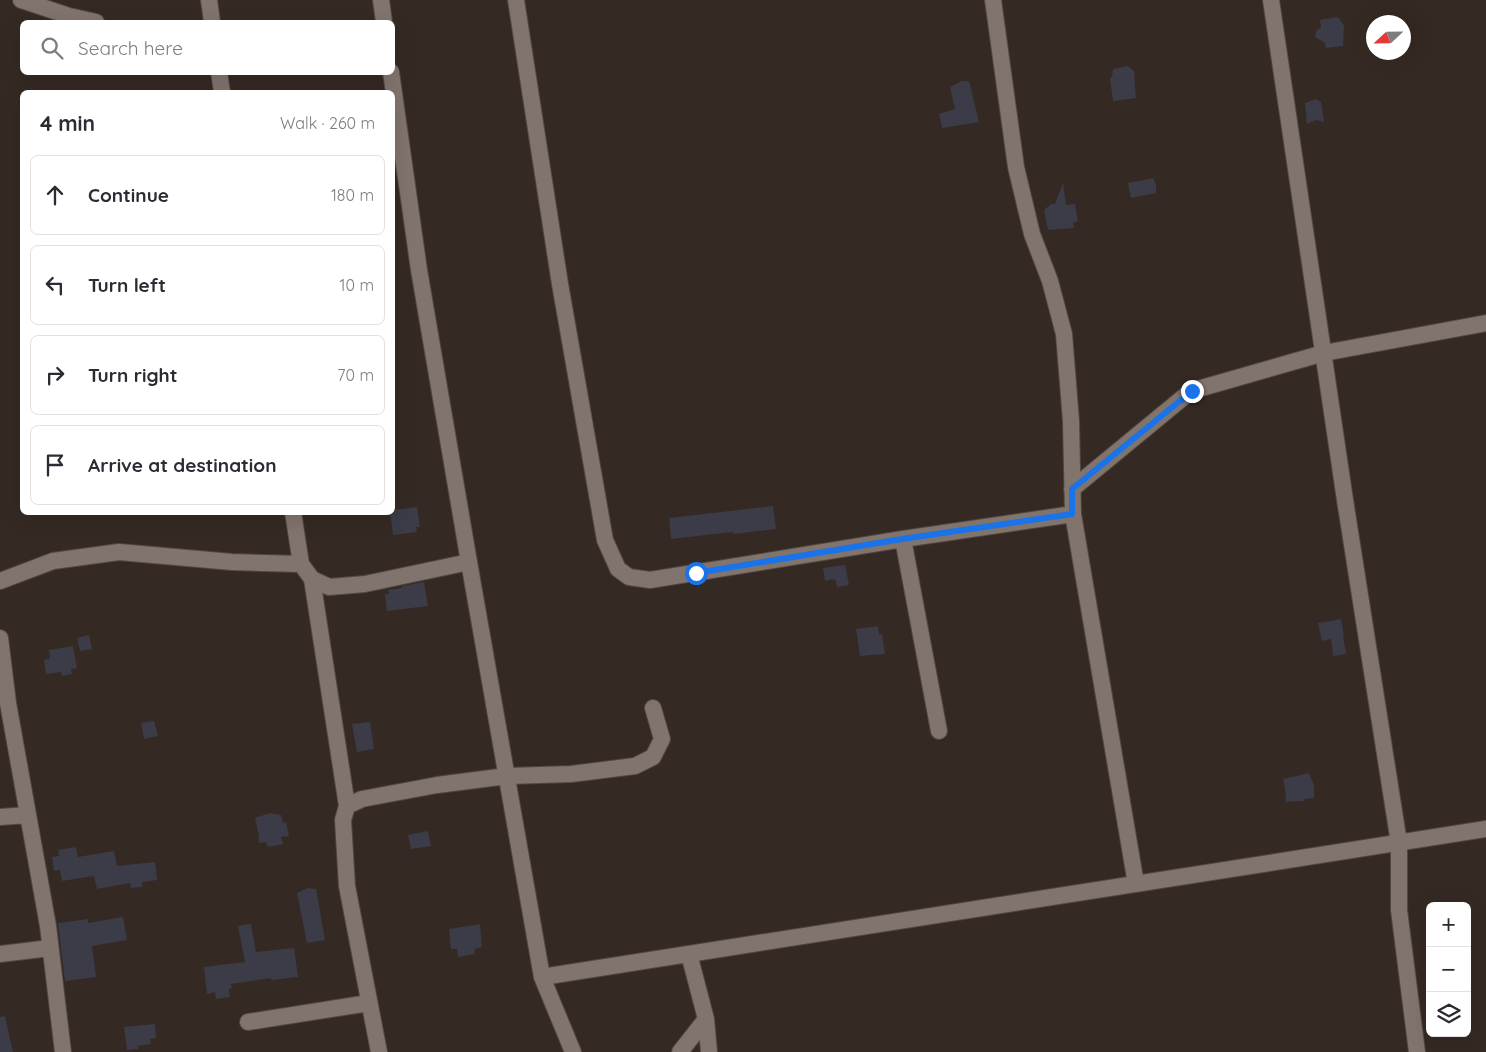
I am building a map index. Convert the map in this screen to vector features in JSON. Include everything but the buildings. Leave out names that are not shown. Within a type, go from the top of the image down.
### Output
[{"type":"street","points":[[21,0],[87,20]]},
{"type":"street","points":[[209,0],[212,20]]},
{"type":"street","points":[[381,0],[384,20]]},
{"type":"street","points":[[516,0],[560,284],[605,540],[618,569],[629,577],[650,580],[902,539],[1072,514]]},
{"type":"street","points":[[993,0],[1016,167],[1032,234],[1050,281],[1064,334],[1071,421],[1072,514],[1136,884]]},
{"type":"street","points":[[1271,0],[1399,843],[1399,910],[1417,1052]]},
{"type":"street","points":[[219,75],[222,90]]},
{"type":"street","points":[[391,75],[394,90]]},
{"type":"street","points":[[395,100],[419,270],[542,977],[574,1052]]},
{"type":"street","points":[[1072,489],[1192,391],[1324,353],[1486,323]]},
{"type":"street","points":[[293,515],[301,564],[312,579],[347,806],[343,820],[347,886],[379,1052]]},
{"type":"street","points":[[902,539],[939,731]]},
{"type":"street","points":[[0,581],[53,561],[119,552],[232,562],[301,564]]},
{"type":"street","points":[[312,579],[329,587],[365,584],[469,562]]},
{"type":"street","points":[[0,638],[8,703],[48,926],[63,1052]]},
{"type":"street","points":[[347,806],[362,799],[437,785],[507,776],[571,774],[635,766],[653,757],[662,739],[653,708]]},
{"type":"street","points":[[0,817],[28,815]]},
{"type":"street","points":[[542,977],[1486,829]]},
{"type":"street","points":[[0,954],[50,948]]},
{"type":"street","points":[[690,954],[706,1019],[709,1052]]},
{"type":"street","points":[[248,1022],[369,1003]]},
{"type":"street","points":[[680,1052],[706,1019]]},
{"type":"route","points":[[696,573],[902,539],[1072,514],[1072,489],[1192,391]]}]
